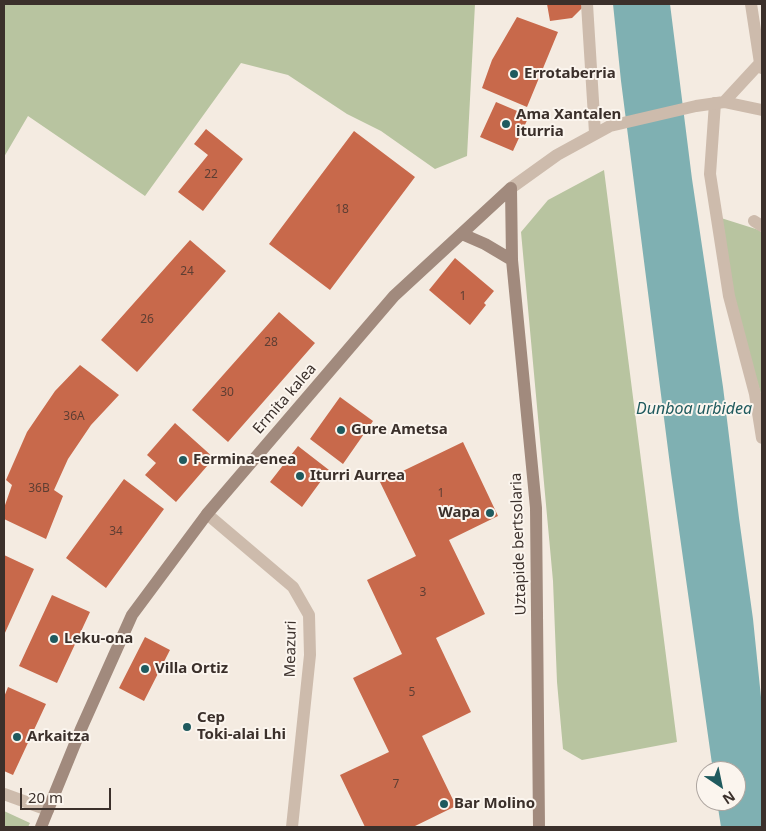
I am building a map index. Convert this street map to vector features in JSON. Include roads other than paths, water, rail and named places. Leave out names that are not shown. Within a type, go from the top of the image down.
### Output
[{"type":"street","points":[[587,4],[595,133]]},
{"type":"street","points":[[751,4],[761,66],[719,103],[710,174],[729,296],[755,394],[762,438]]},
{"type":"street","points":[[719,103],[762,110]]},
{"type":"street","name":"Ermita kalea","points":[[41,827],[81,729],[132,616],[207,514],[394,296],[512,188],[557,155],[595,133],[619,123],[696,106],[719,103]]},
{"type":"street","name":"Uztapide bertsolaria","points":[[512,188],[512,260],[536,508],[539,827]]},
{"type":"street","points":[[462,234],[486,244],[512,260]]},
{"type":"street","name":"Meazuri","points":[[207,514],[293,588],[309,616],[310,655],[292,827]]},
{"type":"street","points":[[4,794],[48,810]]},
{"type":"water","name":"Dunboa urbidea","points":[[613,4],[670,4],[692,179],[723,387],[753,619],[762,707],[762,827],[721,827],[719,811],[746,811],[746,761],[712,761],[671,473],[621,81]]},
{"type":"place","name":"Errotaberria","points":[[514,74]]},
{"type":"place","name":"Ama Xantalen iturria","points":[[506,124]]},
{"type":"place","name":"Gure Ametsa","points":[[341,430]]},
{"type":"place","name":"Fermina-enea","points":[[183,460]]},
{"type":"place","name":"Iturri Aurrea","points":[[300,476]]},
{"type":"place","name":"Wapa","points":[[490,513]]},
{"type":"place","name":"Leku-ona","points":[[54,639]]},
{"type":"place","name":"Villa Ortiz","points":[[145,669]]},
{"type":"place","name":"Cep Toki-alai Lhi","points":[[187,727]]},
{"type":"place","name":"Arkaitza","points":[[17,737]]},
{"type":"place","name":"Bar Molino","points":[[444,804]]}]
